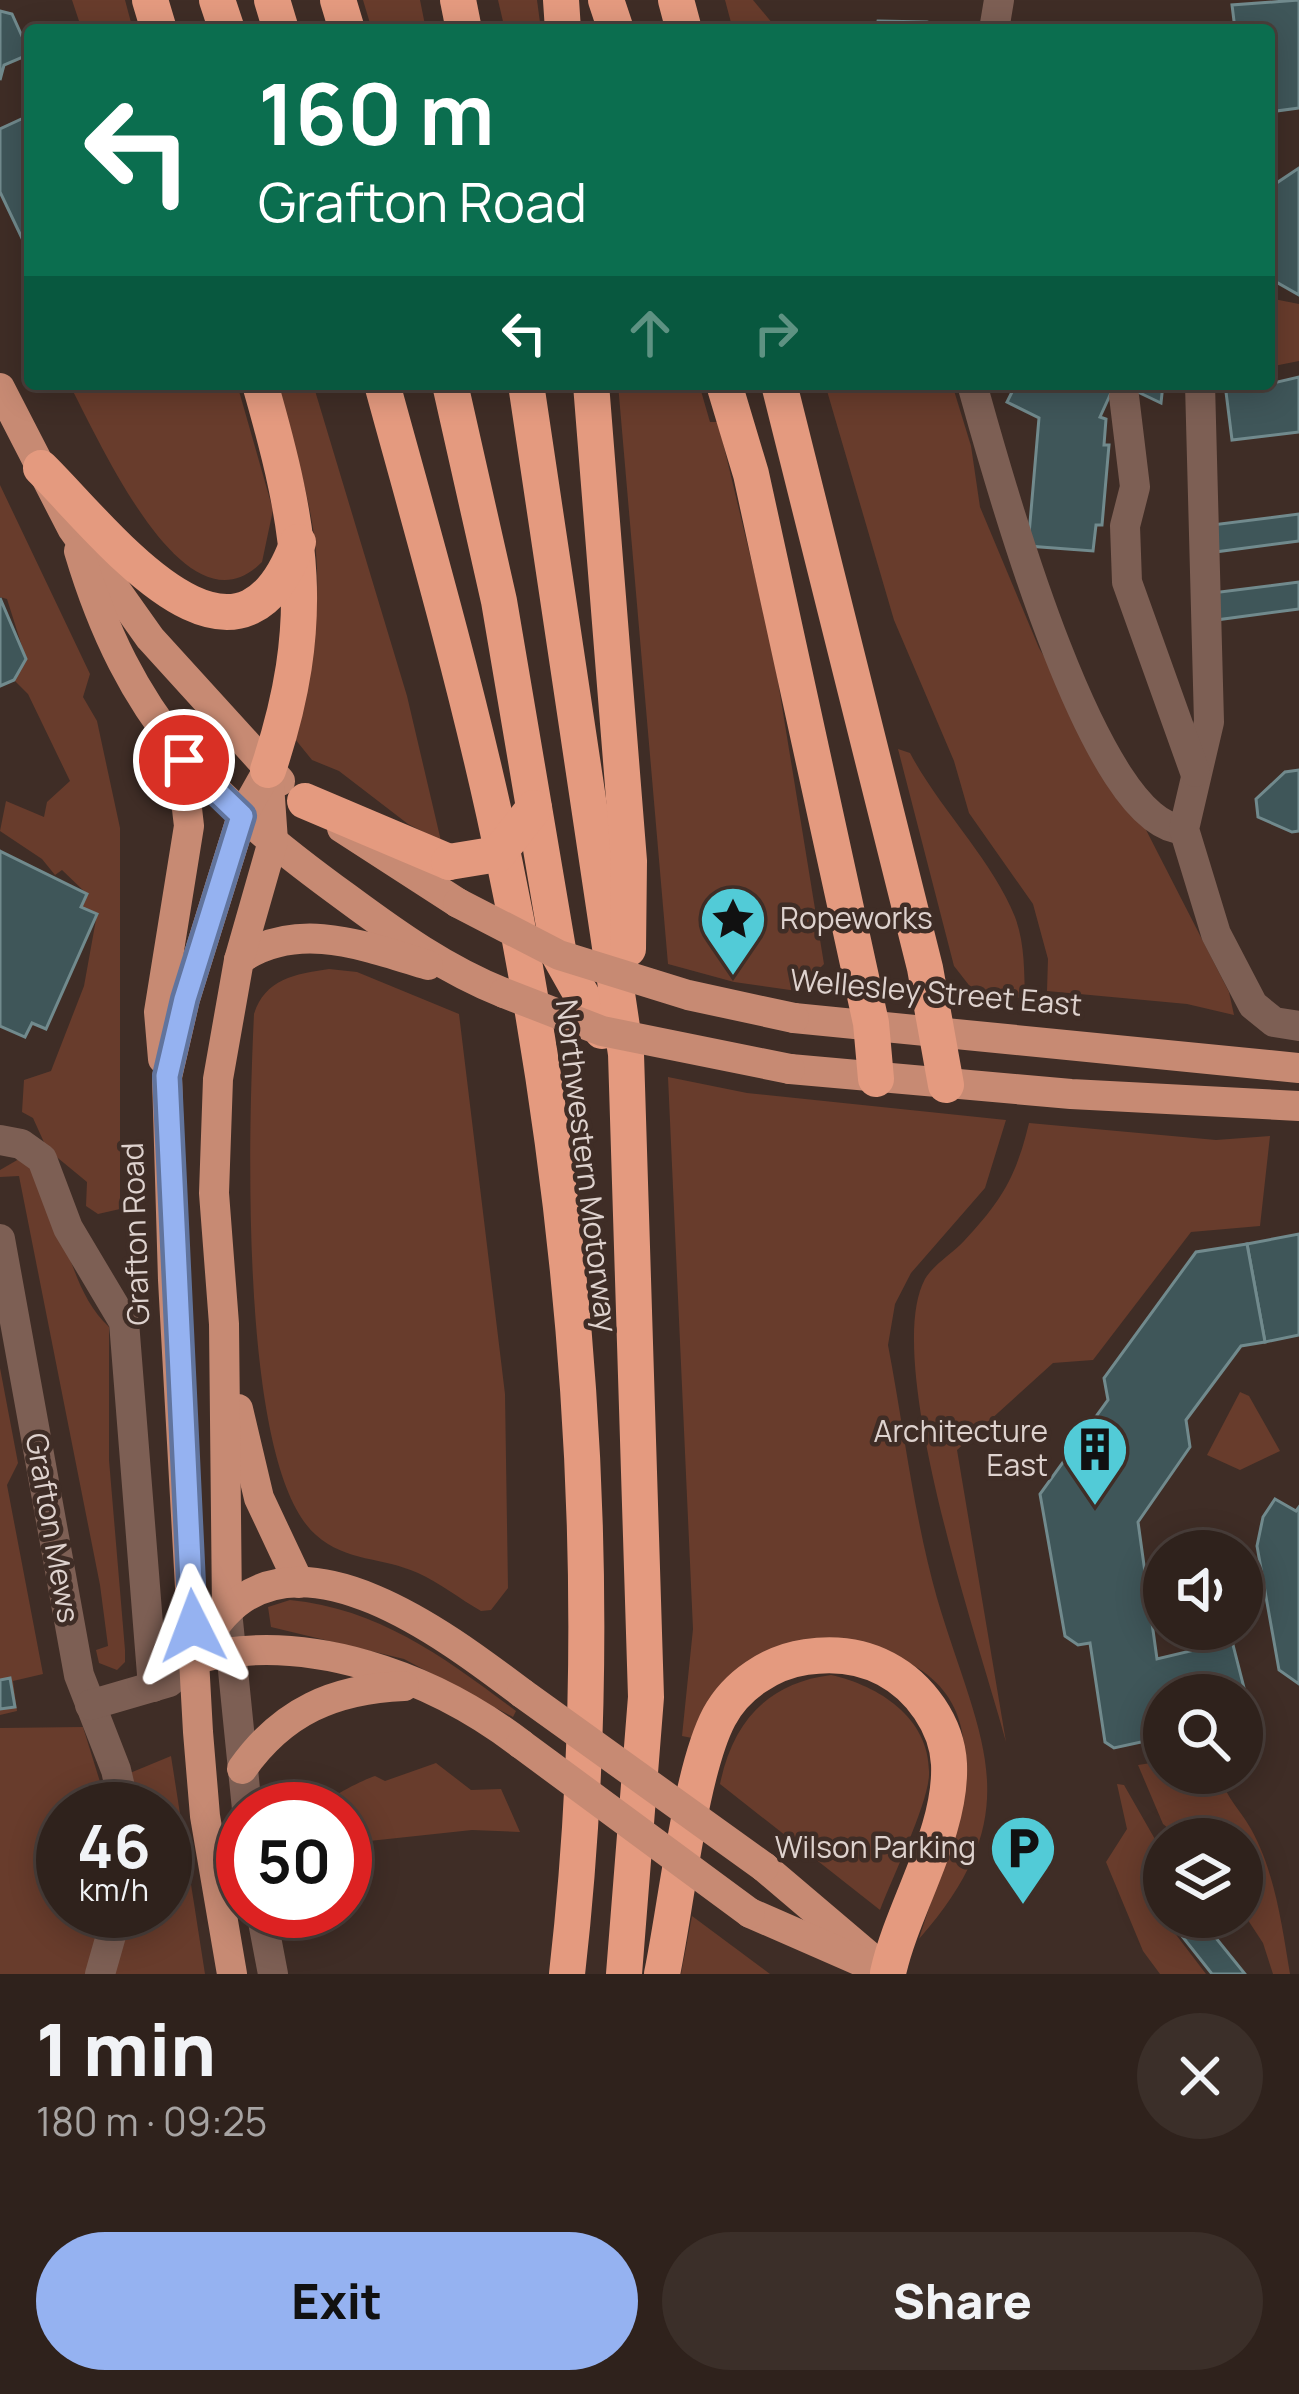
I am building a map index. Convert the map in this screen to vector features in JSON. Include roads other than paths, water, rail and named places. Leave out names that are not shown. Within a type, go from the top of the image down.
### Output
[{"type":"highway","points":[[262,390],[299,539],[301,625],[268,770]]},
{"type":"highway","points":[[357,390],[443,607]]},
{"type":"highway","name":"Northwestern Motorway","points":[[384,390],[494,813],[544,1082],[578,1387],[585,1592],[581,1772],[567,1974]]},
{"type":"highway","points":[[452,390],[471,467],[559,955],[614,1043]]},
{"type":"highway","name":"Northwestern Motorway","points":[[527,390],[614,1043],[646,1697],[624,1974]]},
{"type":"highway","points":[[591,390],[629,861],[614,1043]]},
{"type":"highway","points":[[726,390],[751,474],[871,1023],[875,1078]]},
{"type":"highway","points":[[780,390],[939,1029],[959,1085]]},
{"type":"highway","points":[[41,468],[165,592],[205,612],[230,614],[267,593],[299,539]]},
{"type":"highway","points":[[305,801],[449,862],[498,854],[533,808]]},
{"type":"highway","points":[[662,1974],[704,1766],[720,1714],[734,1696],[778,1664],[822,1655],[866,1660],[889,1670],[922,1698],[944,1737],[947,1785],[888,1974]]},
{"type":"main road","points":[[0,388],[72,527],[150,638],[268,770],[273,841],[239,960],[218,1079],[214,1193],[224,1324],[227,1611]]},
{"type":"main road","points":[[72,527],[100,623],[147,709],[182,757],[273,841],[467,978]]},
{"type":"main road","points":[[167,1076],[159,1012],[189,826],[182,757]]},
{"type":"main road","name":"Wellesley Street East","points":[[268,770],[305,801],[458,902],[559,955],[688,994],[794,1018],[979,1032],[1299,1067]]},
{"type":"main road","name":"Grafton Road","points":[[232,1974],[205,1816],[173,1280],[167,1076],[185,999],[242,816],[268,770]]},
{"type":"main road","points":[[239,960],[276,939],[298,936],[356,945],[467,978],[614,1043],[790,1070],[1071,1094],[1299,1106]]},
{"type":"main road","points":[[224,1324],[254,1479],[299,1583]]},
{"type":"main road","points":[[195,1659],[227,1611],[253,1593],[299,1583],[336,1588],[402,1611],[764,1867],[888,1974]]},
{"type":"main road","points":[[195,1659],[261,1647],[310,1654],[422,1685],[476,1709],[750,1913],[888,1974]]},
{"type":"main road","points":[[242,1769],[277,1727],[328,1697],[422,1685]]},
{"type":"street","points":[[974,390],[1014,542],[1082,706],[1135,798],[1167,824],[1184,829]]},
{"type":"street","points":[[1200,390],[1209,722],[1184,829],[1216,934],[1252,1005],[1274,1022],[1299,1026]]},
{"type":"street","points":[[1124,396],[1136,487],[1125,526],[1127,582],[1195,772]]},
{"type":"street","points":[[0,1139],[21,1144],[42,1159],[68,1228],[124,1322],[153,1687]]},
{"type":"street","name":"Grafton Mews","points":[[0,1239],[79,1675],[119,1782]]},
{"type":"street","points":[[227,1611],[244,1782]]},
{"type":"street","points":[[90,1706],[170,1682],[195,1659]]},
{"type":"street","points":[[100,1974],[110,1938]]},
{"type":"street","points":[[266,1938],[273,1974]]},
{"type":"place","name":"Ropeworks","points":[[733,978]]},
{"type":"place","name":"Architecture East","points":[[1095,1508]]},
{"type":"place","name":"Wilson Parking","points":[[1023,1907]]}]
